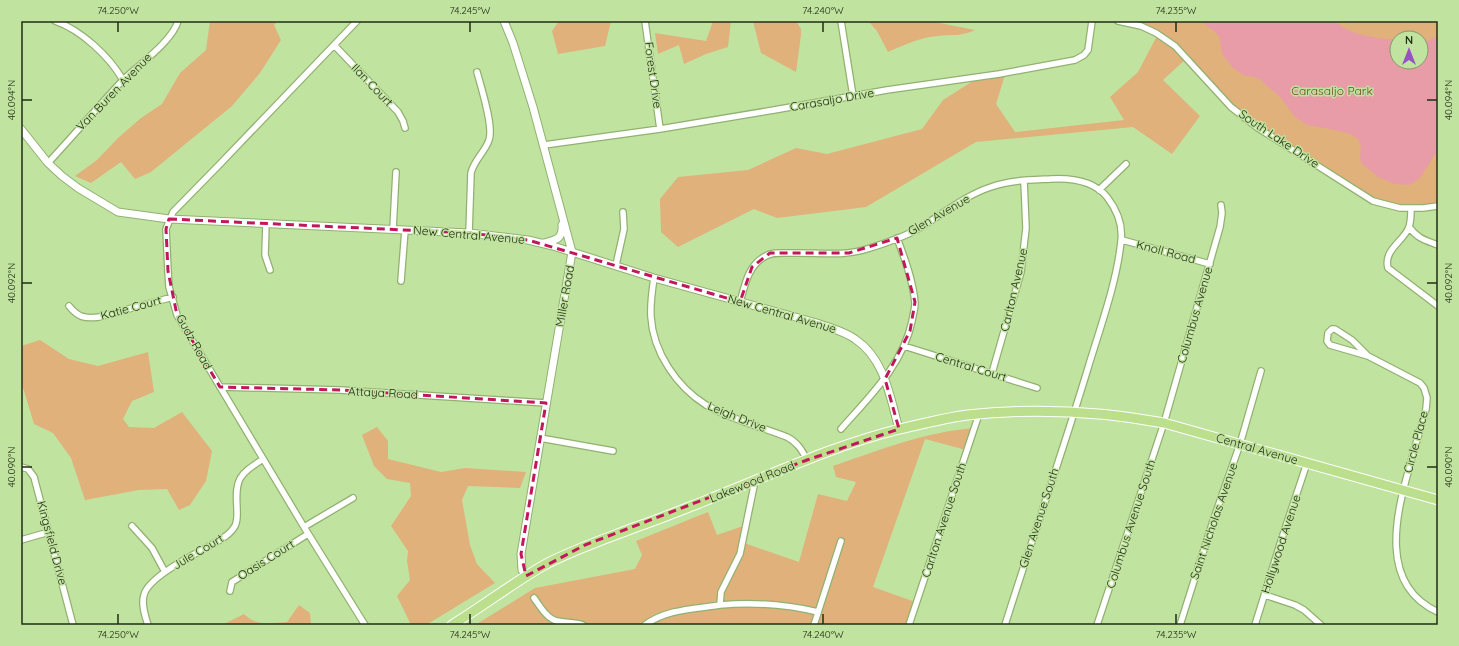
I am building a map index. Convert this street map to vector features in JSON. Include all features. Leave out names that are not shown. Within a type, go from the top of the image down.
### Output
[{"type":"main road","name":"Lakewood Road","points":[[452,625],[526,576],[585,545],[636,528],[807,460],[873,437],[899,429],[979,414],[1035,411],[1074,412]]},
{"type":"main road","name":"Central Avenue","points":[[1074,412],[1109,414],[1164,423],[1438,500]]},
{"type":"street","points":[[55,21],[79,33],[104,55],[117,70],[123,80]]},
{"type":"street","name":"Van Buren Avenue","points":[[48,163],[123,80],[170,36],[177,27],[178,21]]},
{"type":"street","points":[[169,219],[173,212],[357,21]]},
{"type":"street","name":"Miller Road","points":[[504,21],[514,43],[544,145],[572,252],[521,554],[522,570],[526,576]]},
{"type":"street","name":"Forest Drive","points":[[645,21],[660,129]]},
{"type":"street","points":[[841,21],[853,96]]},
{"type":"street","name":"Carasaljo Drive","points":[[544,145],[660,129],[887,90],[999,74],[1075,60],[1084,55],[1088,50],[1092,21]]},
{"type":"street","name":"South Lake Drive","points":[[1118,21],[1142,26],[1156,33],[1175,46],[1231,107],[1258,128],[1352,189],[1373,201],[1400,208],[1423,208],[1438,206]]},
{"type":"street","name":"Ilan Court","points":[[334,45],[398,112],[405,128]]},
{"type":"street","points":[[469,233],[472,166],[488,144],[491,131],[477,72]]},
{"type":"street","name":"New Central Avenue","points":[[21,128],[48,163],[78,188],[118,212],[169,219],[392,229],[501,236],[542,243],[654,278],[841,332],[855,338],[866,348],[879,366],[885,379],[899,429]]},
{"type":"street","points":[[1099,190],[1126,164]]},
{"type":"street","points":[[392,229],[396,172]]},
{"type":"street","name":"Glen Avenue","points":[[740,302],[747,276],[750,271],[761,258],[770,253],[849,253],[865,250],[916,230],[954,204],[991,187],[1012,182],[1059,178],[1082,180],[1105,194],[1115,208],[1122,230],[1122,240],[1114,279],[1074,412]]},
{"type":"street","name":"Carlton Avenue","points":[[992,373],[1021,272],[1026,228],[1024,181]]},
{"type":"street","name":"Columbus Avenue","points":[[1164,423],[1220,227],[1222,213],[1221,205]]},
{"type":"street","points":[[542,243],[555,240],[562,232],[560,208]]},
{"type":"street","points":[[1411,208],[1409,227],[1388,256],[1388,268],[1438,306]]},
{"type":"street","points":[[616,265],[624,229],[623,212]]},
{"type":"street","name":"Gudz Road","points":[[169,219],[166,229],[167,264],[169,287],[173,296],[177,315],[308,534],[365,625]]},
{"type":"street","points":[[266,223],[265,255],[270,270]]},
{"type":"street","points":[[1409,227],[1415,235],[1438,245]]},
{"type":"street","points":[[401,281],[405,230]]},
{"type":"street","points":[[840,429],[891,371],[904,346],[910,330],[915,302],[907,265],[897,238]]},
{"type":"street","name":"Knoll Road","points":[[1122,240],[1210,264]]},
{"type":"street","name":"Leigh Drive","points":[[654,278],[650,304],[652,329],[662,357],[678,380],[689,392],[706,405],[722,413],[787,436],[794,440],[807,460]]},
{"type":"street","name":"Katie Court","points":[[69,306],[76,314],[90,318],[99,317],[173,296]]},
{"type":"street","name":"Circle Place","points":[[1368,356],[1352,340],[1335,329],[1332,329],[1328,333],[1327,337],[1330,345],[1368,356],[1420,383],[1426,393],[1426,409],[1403,490],[1396,529],[1396,546],[1401,573],[1405,583],[1422,602],[1438,612]]},
{"type":"street","name":"Central Court","points":[[904,346],[1037,388]]},
{"type":"street","name":"Saint Nicholas Avenue","points":[[1180,625],[1240,444],[1261,371]]},
{"type":"street","name":"Attaya Road","points":[[220,387],[340,390],[546,403]]},
{"type":"street","name":"Glen Avenue South","points":[[1006,625],[1034,531],[1074,412]]},
{"type":"street","name":"Carlton Avenue South","points":[[910,625],[979,414]]},
{"type":"street","name":"Columbus Avenue South","points":[[1097,625],[1164,423]]},
{"type":"street","points":[[540,438],[614,451]]},
{"type":"street","name":"Jule Court","points":[[148,625],[143,600],[144,593],[148,586],[165,572],[227,535],[235,526],[238,517],[236,488],[238,481],[246,470],[263,459]]},
{"type":"street","name":"Hollywood Avenue","points":[[1256,625],[1307,463]]},
{"type":"street","name":"Kingsfield Drive","points":[[21,468],[28,469],[34,477],[73,625]]},
{"type":"street","points":[[720,605],[722,592],[740,554],[755,481]]},
{"type":"street","points":[[304,527],[353,498]]},
{"type":"street","points":[[132,526],[152,548],[165,572]]},
{"type":"street","points":[[21,540],[49,532]]},
{"type":"street","name":"Oasis Court","points":[[230,591],[232,582],[308,534]]},
{"type":"street","points":[[814,625],[841,541]]},
{"type":"street","points":[[1265,595],[1304,610],[1321,625]]},
{"type":"street","points":[[534,598],[544,612],[556,621],[571,622],[583,625]]},
{"type":"street","points":[[645,625],[672,612],[720,605],[748,603],[796,606],[818,612]]},
{"type":"highlighted area","points":[[169,219],[469,233],[528,240],[740,302],[752,267],[770,253],[849,253],[897,238],[915,302],[910,331],[885,379],[899,429],[807,460],[585,545],[526,576],[521,554],[546,403],[340,390],[220,387],[177,315],[168,271],[166,229]]},
{"type":"green space","points":[[210,21],[278,21],[274,25],[281,40],[260,73],[232,106],[151,172],[135,179],[121,162],[91,183],[75,176],[97,160],[118,138],[141,118],[162,104],[180,73],[206,50]]},
{"type":"green space","points":[[559,21],[611,21],[605,46],[558,54],[552,31]]},
{"type":"green space","points":[[713,21],[731,21],[728,47],[706,54],[684,64],[679,45],[658,54],[655,33],[706,41]]},
{"type":"green space","points":[[753,21],[796,21],[801,29],[801,35],[796,72],[761,53]]},
{"type":"green space","points":[[868,21],[930,21],[975,30],[961,34],[925,38],[888,52],[877,31]]},
{"type":"green space","points":[[1118,21],[1438,21],[1438,206],[1400,208],[1373,201],[1242,116],[1187,58],[1163,80],[1200,116],[1172,154],[1133,127],[976,142],[866,207],[777,218],[754,209],[678,247],[661,232],[660,199],[678,177],[748,170],[796,148],[827,154],[922,129],[943,100],[976,79],[1005,75],[996,104],[1015,132],[1124,120],[1110,97],[1138,72],[1158,34]]},
{"type":"green space","points":[[40,340],[69,359],[98,366],[148,352],[154,392],[132,401],[123,419],[129,427],[154,428],[182,412],[212,451],[206,481],[190,505],[179,510],[167,489],[139,490],[85,500],[71,458],[53,433],[34,424],[21,381],[21,346]]},
{"type":"green space","points":[[377,427],[388,441],[388,459],[441,472],[465,468],[526,472],[520,488],[468,486],[462,500],[470,545],[477,564],[495,583],[426,625],[411,625],[397,596],[410,580],[407,561],[408,551],[391,526],[411,496],[410,483],[387,479],[374,466],[362,435]]},
{"type":"green space","points":[[974,428],[966,450],[925,439],[873,587],[918,603],[910,625],[475,625],[535,588],[635,569],[642,555],[636,541],[708,512],[717,535],[749,524],[744,543],[799,562],[818,494],[847,501],[856,482],[836,477],[833,466],[885,448],[938,433]]},
{"type":"green space","points":[[299,605],[310,613],[311,625],[222,625],[244,614],[259,623],[287,622]]},
{"type":"shaded area","name":"Carasaljo Park","points":[[1199,21],[1335,21],[1348,30],[1356,33],[1389,39],[1389,70],[1429,70],[1429,40],[1438,36],[1438,150],[1419,179],[1409,185],[1395,184],[1378,177],[1361,163],[1361,146],[1358,139],[1351,134],[1307,125],[1294,116],[1281,98],[1258,78],[1243,75],[1233,68],[1222,54],[1219,36]]}]
